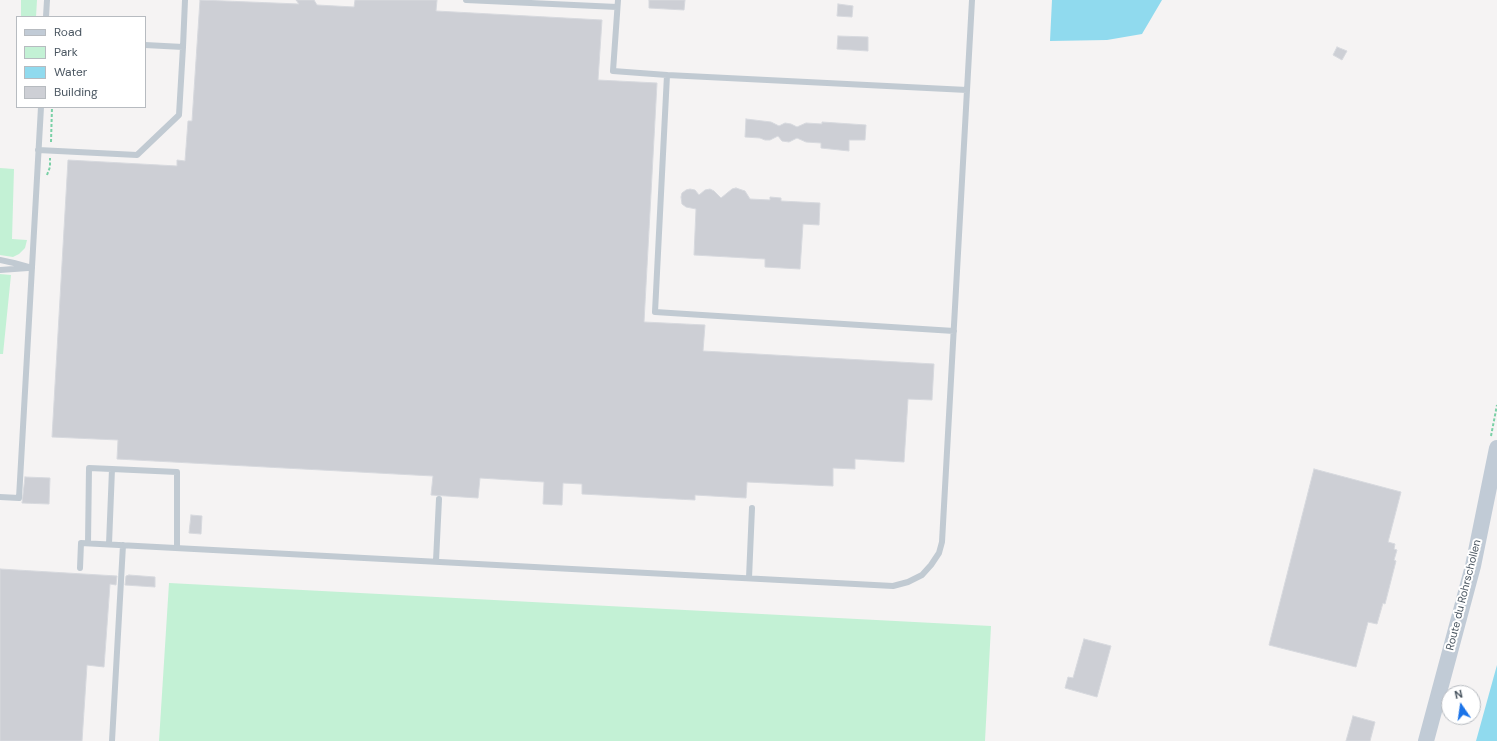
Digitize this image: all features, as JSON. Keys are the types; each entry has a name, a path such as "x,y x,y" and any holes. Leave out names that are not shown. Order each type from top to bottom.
{"street":[{"name":"Route du Rohrschollen","path":"1426,741 1473,566 1497,448"}],"lane":[{"path":"46,16 47,0"},
{"path":"38,150 137,155 179,115 185,0"},
{"path":"466,0 617,7"},
{"path":"618,0 613,70 667,75 967,90"},
{"path":"80,568 81,543 88,543 893,586 908,582 922,575 932,565 939,553 942,542 972,0"},
{"path":"146,45 183,47"},
{"path":"667,75 654,312 954,331"},
{"path":"0,497 19,498 41,108"},
{"path":"0,260 32,268"},
{"path":"0,270 32,268"},
{"path":"88,543 89,468 176,472 177,547"},
{"path":"109,544 112,469"},
{"path":"436,561 439,499"},
{"path":"749,578 752,508"},
{"path":"112,741 123,545"}],"green space":[{"path":"21,0 37,0 36,16 21,16"},
{"path":"0,168 14,169 12,239 27,240 25,248 13,257 0,255"},
{"path":"0,274 11,275 3,354 0,354"},
{"path":"169,583 991,626 985,741 159,741"}],"water":[{"path":"1052,0 1162,0 1142,34 1107,40 1050,41"},
{"path":"1497,665 1497,741 1476,741"}],"building":[{"path":"200,0 299,4 296,0 314,0 317,5 354,7 355,0 437,0 436,11 602,20 598,80 657,83 644,322 705,325 703,351 934,364 932,400 908,399 904,462 855,459 855,469 833,468 833,486 747,482 746,498 695,495 695,500 582,494 582,484 563,483 562,505 543,504 544,482 480,478 478,498 431,495 433,476 117,459 118,440 52,437 68,160 177,166 177,160 185,161 188,121 192,121"},
{"path":"649,0 685,0 684,10 649,8"},
{"path":"838,4 853,6 852,17 837,16"},
{"path":"838,36 868,37 868,51 837,49"},
{"path":"1337,47 1347,51 1342,60 1333,55"},
{"path":"746,119 771,122 779,126 785,123 797,127 806,123 822,124 822,122 866,125 865,140 849,140 849,151 821,148 821,143 806,142 797,138 789,142 782,141 778,136 770,140 745,137"},
{"path":"736,188 745,191 750,199 770,200 770,197 781,198 781,201 820,203 819,225 803,224 800,269 765,267 765,259 694,255 696,209 686,207 682,204 682,193 690,189 695,190 699,195 705,190 710,189 721,198 732,189"},
{"path":"1314,469 1401,492 1388,542 1395,544 1394,549 1397,550 1394,560 1396,561 1385,604 1383,603 1377,624 1368,622 1356,667 1269,645"},
{"path":"25,477 50,478 49,504 22,503"},
{"path":"191,515 202,516 201,534 189,533"},
{"path":"0,569 117,576 116,585 110,584 104,667 87,665 82,741 0,741"},
{"path":"126,576 155,577 155,587 125,585"},
{"path":"1084,639 1111,646 1097,697 1065,688 1068,677 1073,678"},
{"path":"1353,716 1375,722 1370,741 1346,741"}]}
